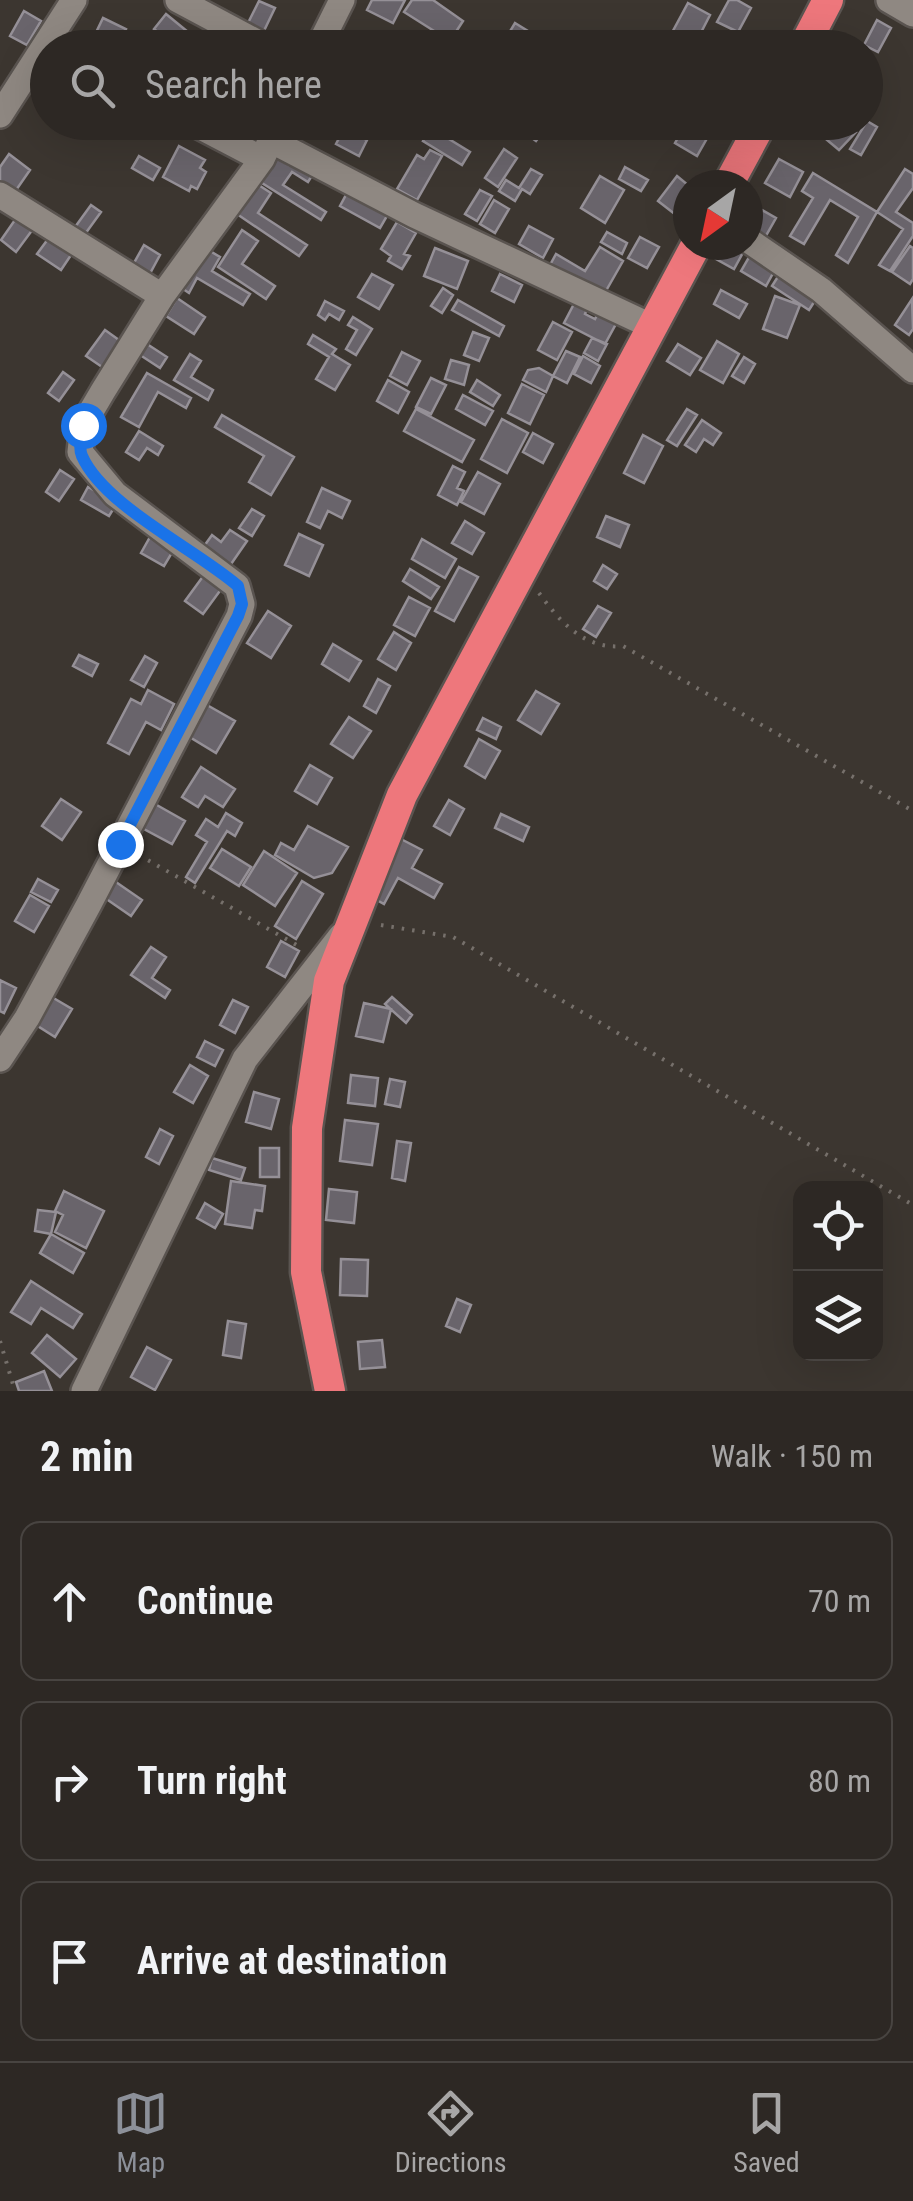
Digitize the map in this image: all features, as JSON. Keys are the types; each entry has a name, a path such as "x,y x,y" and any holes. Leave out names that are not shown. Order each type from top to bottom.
{"highway":[{"path":"812,30 828,0"},
{"path":"736,170 752,140"},
{"path":"330,1391 306,1272 307,1128 328,982 402,796 688,260"}],"street":[{"path":"56,30 74,0"},
{"path":"178,0 234,30"},
{"path":"327,30 342,0"},
{"path":"889,0 913,14"},
{"path":"0,115 30,71"},
{"path":"0,1058 27,1018 120,844 242,604 238,586 114,494 80,452 83,425 162,296 270,140 414,215 653,327"},
{"path":"0,195 162,296"},
{"path":"763,250 820,290 913,370"},
{"path":"84,1391 245,1059 353,920"}],"path":[{"path":"516,581 538,592 561,622 602,648 623,646 913,811"},
{"path":"120,844 321,960"},
{"path":"353,920 453,938 913,1205"},
{"path":"0,1341 15,1391"}],"building":[{"path":"372,0 405,0 393,23 367,10"},
{"path":"412,0 433,0 463,21 457,30 433,30 404,12"},
{"path":"729,0 751,8 739,30 717,22"},
{"path":"259,1 275,8 264,30 245,29"},
{"path":"688,3 710,15 702,30 673,30"},
{"path":"24,11 41,21 36,30 30,30 27,45 10,36"},
{"path":"166,14 186,30 155,30"},
{"path":"103,18 126,29 126,30 97,30"},
{"path":"877,20 891,28 883,43 883,30 872,30"},
{"path":"338,140 367,140 359,156 336,144"},
{"path":"450,140 470,152 462,165 423,141"},
{"path":"677,140 706,140 697,156 675,143"},
{"path":"827,140 848,140 839,150"},
{"path":"855,140 870,140 861,155 850,149"},
{"path":"179,146 205,160 200,168 206,172 197,189 191,186 189,191 163,177"},
{"path":"504,149 517,158 498,187 485,178"},
{"path":"430,150 442,156 417,200 397,189 417,155 424,159"},
{"path":"269,152 313,174 308,182 292,172 283,185 326,212 321,220 254,178"},
{"path":"9,154 30,170 12,196 0,187 0,167"},
{"path":"139,156 160,168 153,180 132,168"},
{"path":"779,159 803,172 790,197 765,183"},
{"path":"625,167 648,180 641,191 619,179"},
{"path":"531,169 542,175 530,194 522,189 515,201 499,191 506,180 519,188"},
{"path":"905,169 913,174 913,188 896,212 913,223 913,236 890,271 879,265 903,229 877,212"},
{"path":"813,173 877,212 848,263 836,255 858,217 830,200 804,244 790,236 813,198 802,191"},
{"path":"600,176 624,190 605,223 581,208"},
{"path":"251,180 271,193 258,213 307,245 299,256 231,210"},
{"path":"673,181 673,213 658,201"},
{"path":"480,190 492,196 477,221 465,214"},
{"path":"347,193 387,216 380,228 340,206"},
{"path":"494,200 509,209 495,233 480,224"},
{"path":"91,205 101,212 80,241 70,234"},
{"path":"763,211 776,218 763,241"},
{"path":"17,217 33,229 16,252 1,240"},
{"path":"397,222 416,233 404,254 410,256 402,269 388,261 391,256 381,249"},
{"path":"529,226 553,239 543,258 519,244"},
{"path":"242,230 258,241 242,264 275,286 266,299 218,267"},
{"path":"607,232 627,243 622,254 601,242"},
{"path":"640,237 659,247 647,268 628,258"},
{"path":"48,239 71,255 61,270 37,254"},
{"path":"144,245 160,255 147,279 130,270"},
{"path":"910,246 913,279 910,284 892,272"},
{"path":"600,247 623,261 603,296 550,265 556,254 585,271"},
{"path":"205,248 220,257 212,271 250,294 243,305 197,278 189,293 177,285"},
{"path":"435,248 468,261 457,289 424,276"},
{"path":"763,258 777,266 766,286 741,271 747,260"},
{"path":"718,260 739,260 734,269"},
{"path":"372,274 393,285 379,309 358,297"},
{"path":"500,274 522,285 514,302 492,291"},
{"path":"779,275 816,299 809,310 772,286"},
{"path":"443,288 453,295 442,313 431,306"},
{"path":"721,290 747,304 739,318 714,304"},
{"path":"775,296 800,305 787,338 763,329"},
{"path":"177,298 205,317 194,334 166,316"},
{"path":"912,299 913,329 909,335 895,325"},
{"path":"458,300 504,326 499,336 452,310"},
{"path":"325,301 344,311 339,320 329,314 325,320 318,315"},
{"path":"575,302 595,319 598,313 617,322 605,344 564,323"},
{"path":"353,317 372,329 356,355 346,349 357,330 348,325"},
{"path":"553,322 572,332 557,360 538,350"},
{"path":"105,330 126,345 108,371 86,356"},
{"path":"473,332 489,338 479,361 464,355"},
{"path":"313,335 336,349 332,354 350,365 335,390 316,379 329,357 308,344"},
{"path":"592,338 607,344 598,361 584,353"},
{"path":"717,341 739,354 723,383 700,370"},
{"path":"147,344 167,357 160,368 140,355"},
{"path":"678,344 701,358 690,375 667,361"},
{"path":"566,351 580,357 567,383 553,376"},
{"path":"402,352 420,361 407,385 390,376"},
{"path":"190,354 201,361 191,377 213,390 208,400 174,380"},
{"path":"583,356 600,366 591,383 574,374"},
{"path":"744,357 755,364 744,383 732,376"},
{"path":"451,360 469,365 464,385 445,379"},
{"path":"539,368 553,376 546,392 523,380 528,370"},
{"path":"63,372 74,380 59,401 48,393"},
{"path":"147,373 191,398 186,408 158,392 139,427 121,417"},
{"path":"431,378 446,385 431,414 416,407"},
{"path":"388,380 409,392 398,413 377,401"},
{"path":"477,380 500,395 493,406 470,392"},
{"path":"522,384 544,395 530,424 508,413"},
{"path":"463,395 493,411 485,425 456,409"},
{"path":"416,409 474,440 462,462 404,431"},
{"path":"687,409 697,415 677,446 667,440"},
{"path":"222,415 294,457 271,495 249,482 264,456 215,427"},
{"path":"502,419 528,433 507,473 481,459"},
{"path":"702,420 721,433 713,445 704,439 696,452 685,445"},
{"path":"139,431 163,446 158,455 147,448 139,460 126,452"},
{"path":"533,433 553,444 543,463 523,452"},
{"path":"643,435 663,446 644,483 624,473"},
{"path":"453,466 465,472 457,488 464,491 457,505 438,495"},
{"path":"60,470 74,479 59,501 46,492"},
{"path":"478,472 500,484 484,514 461,502"},
{"path":"88,487 117,503 109,516 81,500"},
{"path":"322,488 350,501 342,518 328,511 320,528 307,522"},
{"path":"252,509 264,516 252,536 239,528"},
{"path":"606,516 629,525 620,547 597,537"},
{"path":"465,521 484,533 472,554 452,543"},
{"path":"230,530 247,541 229,567 202,549 212,535 221,542"},
{"path":"299,534 323,545 309,576 285,565"},
{"path":"150,537 173,551 164,566 141,553"},
{"path":"422,539 456,559 445,578 412,559"},
{"path":"603,565 617,574 607,589 594,581"},
{"path":"459,567 478,577 454,621 435,611"},
{"path":"410,569 439,587 431,599 403,581"},
{"path":"204,575 222,588 203,614 185,601"},
{"path":"409,597 430,608 415,636 394,625"},
{"path":"598,606 611,613 596,637 583,629"},
{"path":"268,611 291,626 271,658 247,643"},
{"path":"394,632 411,643 396,670 378,659"},
{"path":"333,644 361,661 349,681 322,664"},
{"path":"79,655 98,664 92,676 73,666"},
{"path":"145,656 157,663 144,687 131,680"},
{"path":"378,679 390,686 376,713 364,706"},
{"path":"148,690 174,704 161,730 146,722 129,754 108,743 131,699 141,704"},
{"path":"536,691 559,704 541,734 518,720"},
{"path":"207,705 235,721 216,753 188,736"},
{"path":"349,717 371,731 353,758 331,744"},
{"path":"483,718 501,727 496,739 477,730"},
{"path":"479,739 500,751 485,778 465,766"},
{"path":"310,765 332,778 317,804 295,791"},
{"path":"201,767 235,789 223,807 205,796 198,807 182,797"},
{"path":"61,799 81,812 62,840 42,826"},
{"path":"449,800 464,809 450,835 434,826"},
{"path":"155,804 185,821 172,844 142,828"},
{"path":"226,813 242,823 235,836 227,831 195,883 186,877 207,842 196,835 206,819 218,827"},
{"path":"501,814 529,827 523,841 495,828"},
{"path":"308,826 348,847 332,873 314,878 275,855 281,843 294,850"},
{"path":"399,838 422,850 412,868 442,884 434,898 398,878 384,904 368,895"},
{"path":"222,849 251,867 239,886 210,868"},
{"path":"264,851 297,873 275,906 243,885"},
{"path":"38,879 58,890 51,902 31,892"},
{"path":"113,880 142,900 131,916 102,896"},
{"path":"302,881 323,894 296,939 275,926"},
{"path":"30,895 49,906 34,932 15,921"},
{"path":"281,941 299,951 285,977 267,967"},
{"path":"151,947 166,957 152,978 170,990 165,998 131,975"},
{"path":"0,980 16,988 4,1013 0,1011"},
{"path":"50,996 72,1009 55,1037 33,1023"},
{"path":"392,997 412,1015 406,1023 385,1004"},
{"path":"233,1000 248,1007 235,1033 220,1025"},
{"path":"364,1003 391,1009 383,1042 356,1036"},
{"path":"205,1041 223,1050 215,1066 197,1057"},
{"path":"190,1065 208,1076 193,1103 174,1092"},
{"path":"351,1075 378,1078 375,1106 348,1103"},
{"path":"390,1079 405,1082 400,1107 385,1104"},
{"path":"254,1092 279,1099 271,1129 246,1122"},
{"path":"345,1120 378,1124 372,1165 340,1161"},
{"path":"160,1129 173,1136 159,1164 146,1157"},
{"path":"397,1141 411,1143 405,1181 392,1178"},
{"path":"260,1148 279,1148 279,1177 260,1177"},
{"path":"212,1158 245,1168 241,1180 209,1170"},
{"path":"231,1181 265,1186 262,1211 255,1210 252,1228 225,1224"},
{"path":"329,1189 357,1192 354,1223 326,1220"},
{"path":"64,1191 104,1211 86,1248 55,1232 63,1215 55,1211"},
{"path":"205,1203 223,1214 215,1228 197,1218"},
{"path":"38,1210 56,1212 51,1234 35,1231"},
{"path":"51,1234 84,1253 73,1273 40,1253"},
{"path":"341,1259 368,1260 367,1296 340,1295"},
{"path":"31,1281 82,1314 73,1328 41,1308 31,1324 11,1312"},
{"path":"457,1299 471,1305 460,1332 446,1326"},
{"path":"228,1321 246,1324 241,1358 223,1355"},
{"path":"47,1335 76,1359 60,1377 32,1353"},
{"path":"382,1340 385,1367 360,1369 358,1342"},
{"path":"147,1347 171,1360 155,1390 131,1377"},
{"path":"44,1371 52,1391 19,1391 16,1382"}],"route":[{"path":"83,425 80,452 89,467 114,494 195,557 232,580 238,586 242,604 120,844"}]}
